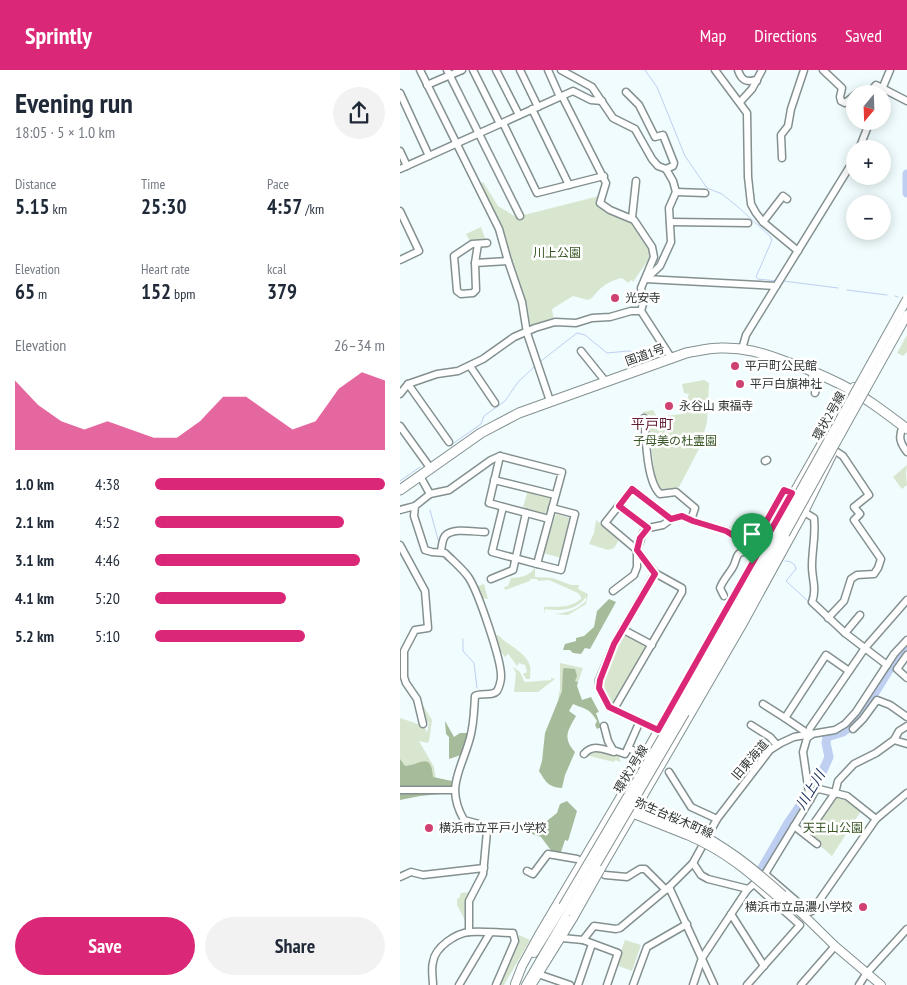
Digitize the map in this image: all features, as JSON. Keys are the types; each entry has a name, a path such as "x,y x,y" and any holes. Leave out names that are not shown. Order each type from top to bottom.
{"highway":[{"name":"国道1号","path":"400,490 481,433 519,413 704,349 742,349 763,354 814,372 864,398 905,427"}],"main road":[{"path":"515,984 540,932 617,803 907,294"},
{"name":"環状2号線","path":"526,985 566,908 752,592 782,532 907,300"},
{"name":"環状2号線","path":"682,712 705,662 907,315"},
{"path":"532,985 603,873 634,811 804,512 834,450 907,322"},
{"path":"705,662 754,562"},
{"path":"713,675 752,592"},
{"name":"弥生台桜木町線","path":"617,803 688,831 728,856 781,897 866,974 881,985"},
{"name":"環状2号線","path":"515,984 566,908"}],"street":[{"path":"420,70 499,229 522,302 527,333 550,401"},
{"path":"427,84 449,72 462,70"},
{"path":"473,70 537,193 604,176"},
{"path":"496,70 520,115"},
{"path":"520,70 569,185"},
{"path":"548,70 604,176 606,183 600,203 610,210 632,218 637,222 654,252 654,257 641,288 643,304 641,311 672,359"},
{"path":"561,70 592,87 613,118 635,129 652,159 658,166 666,169 673,181 676,192 669,208 671,242 660,266 645,279"},
{"path":"715,70 747,112 750,196 756,213 763,222 798,251"},
{"path":"738,70 744,80 748,82 757,81"},
{"path":"740,102 752,89 762,70"},
{"path":"782,158 781,135 788,126 804,70"},
{"path":"824,70 842,88 841,101 846,102"},
{"path":"884,85 890,70"},
{"path":"449,72 520,216"},
{"path":"400,169 573,91 587,99 602,101"},
{"path":"626,92 639,105 654,137 663,135 674,163 673,166 666,169"},
{"path":"400,93 429,156"},
{"path":"891,95 907,101"},
{"path":"400,151 407,166"},
{"path":"742,349 746,334 846,173"},
{"path":"632,218 636,181"},
{"path":"676,192 705,193"},
{"path":"763,222 782,196 787,199"},
{"path":"400,211 419,251 400,260"},
{"path":"670,222 748,223"},
{"path":"478,244 475,263 476,290 474,293 461,294 457,292 454,256 472,244 487,242"},
{"path":"475,263 508,261"},
{"path":"645,279 776,286"},
{"path":"449,442 403,388 437,374 458,371 470,366 490,355 514,337 535,328 554,322 576,323 592,318 610,317 631,311 641,311"},
{"path":"581,351 606,382"},
{"path":"470,366 496,403"},
{"path":"814,372 810,381 816,389 815,393"},
{"path":"644,418 654,484 660,494 676,492 695,508 691,520"},
{"path":"400,426 431,468"},
{"path":"905,427 899,437 900,444 907,452"},
{"path":"828,618 844,601 851,579 857,576 874,574 881,559 854,520 860,514 854,507 869,495 843,456 834,450"},
{"path":"500,456 489,503 549,519"},
{"path":"400,510 415,506 430,494 449,490 491,460 500,456 562,472 537,564"},
{"path":"420,476 430,494"},
{"path":"494,480 556,495"},
{"path":"614,709 682,592 682,588 655,574 637,550 605,523 632,489 671,519"},
{"path":"613,591 634,575 637,567 637,550 640,538 648,528 663,525 671,519 682,516 726,531 747,544 753,545 784,490 792,493"},
{"path":"650,502 659,492"},
{"path":"415,506 414,516 424,550 445,553 470,580 495,646 501,677 496,692 493,694 477,694 475,696 473,727 458,771 454,790 464,820 479,824 487,831 484,868 479,883 469,901 469,932"},
{"path":"619,506 648,528"},
{"path":"503,507 492,552 561,570 575,514 552,508"},
{"path":"804,512 814,518 816,532 812,567 815,593 812,602 845,633 887,665"},
{"path":"491,579 513,570 526,513"},
{"path":"440,551 444,538 448,534 456,532 485,532"},
{"path":"400,545 425,591 428,628 415,630 403,654 404,677 417,698 423,724"},
{"path":"724,596 720,588 733,567 737,555 742,551 751,552 754,562"},
{"path":"655,574 614,644 600,680 599,688 609,707 658,730"},
{"path":"811,736 810,728 865,648 907,600"},
{"path":"845,633 860,615"},
{"path":"622,629 652,645"},
{"name":"旧東海道","path":"583,940 594,926 616,929 625,925 641,909 668,888 693,863 717,819 763,758 777,746 794,737 811,736 851,726 856,712 887,665 907,640"},
{"path":"907,655 897,669 907,678"},
{"path":"785,718 826,656 849,671"},
{"path":"851,726 863,719 877,700 890,705 907,718"},
{"path":"762,704 811,736"},
{"path":"584,754 599,747 625,754 640,721"},
{"path":"751,725 770,737 777,746"},
{"path":"604,726 608,741 615,752"},
{"path":"806,835 834,794 838,781 854,764 876,753 894,740 899,731 907,726"},
{"path":"810,799 803,752 807,738 811,736"},
{"path":"894,740 907,744"},
{"path":"628,748 639,753"},
{"path":"669,772 691,807 717,819"},
{"path":"693,985 702,958 748,889 763,875 815,791 819,789 847,796 876,819"},
{"path":"400,790 454,790"},
{"path":"707,838 763,875 809,912 812,911 876,819 907,793"},
{"path":"794,826 817,844"},
{"path":"527,872 532,874 548,854 577,859"},
{"path":"693,863 701,875 708,879 748,889"},
{"path":"400,877 411,872 423,876 484,868"},
{"path":"603,873 627,877 640,869 645,869 668,888 714,985"},
{"path":"748,985 800,925 754,884"},
{"path":"731,914 764,966"},
{"path":"633,985 646,947 686,924"},
{"path":"859,985 866,974 907,929"},
{"path":"433,985 432,962 439,950 453,938 469,932 513,933 515,941 496,985"},
{"path":"459,985 490,933"},
{"path":"562,938 583,940 618,953 607,985"},
{"path":"578,985 592,944"},
{"path":"801,985 835,946"},
{"path":"538,974 570,985"}],"green space":[{"name":"川上公園","path":"483,182 498,206 516,217 603,195 600,203 634,220 651,254 649,262 646,263 633,282 631,280 628,283 622,278 613,281 602,287 588,300 573,296 552,309 554,321 531,328 527,305 516,278 503,229 480,184"},
{"path":"481,227 486,241 471,243 466,234"},
{"path":"907,335 907,352 903,356 897,353"},
{"name":"子母美の杜霊園","path":"704,380 709,383 707,422 700,447 679,487 661,490 657,487 654,469 648,421 650,415 643,415 643,412 653,410 657,417 682,414 689,394 684,393 682,384"},
{"path":"907,465 907,485 902,489 893,477"},
{"path":"528,490 552,496 547,517 522,511"},
{"path":"556,514 571,518 561,558 543,553"},
{"path":"596,520 619,540 614,548 608,550 589,544 594,533"},
{"path":"535,566 535,577 552,578 571,585 579,585 578,589 588,594 586,604 568,615 554,614 575,609 586,601 586,597 578,605 562,610 545,609 544,614 544,607 568,606 581,599 578,593 549,580 538,581 537,579 530,579 530,581 505,590 504,587 508,586 511,578 529,574"},
{"path":"484,584 488,599 480,598 478,586"},
{"path":"609,599 616,602 590,649 585,648 581,654 573,653 570,650 563,650 565,644 576,641 576,638 584,636 594,627 597,611"},
{"path":"625,633 646,644 646,649 615,705 610,705 602,691 601,681 613,652"},
{"path":"498,635 528,661 530,679 526,679 523,674 527,672 525,665 519,663 517,666 508,654 505,657 496,645 498,641 495,636"},
{"path":"560,663 583,668 578,682 575,681 575,669 563,669 563,685 560,698 558,699 560,689"},
{"path":"513,667 520,672 526,682 555,679 538,692 514,692 516,673"},
{"path":"563,669 575,669 577,676 575,681 578,682 577,686 582,700 591,697 599,712 596,713 601,727 597,729 595,725 597,721 590,711 573,704 569,711 576,716 567,738 575,752 565,775 562,788 548,783 539,771 545,733 562,691"},
{"path":"421,702 432,720 429,741 427,743 419,741 434,767 437,787 400,787 400,718 424,726 427,733 429,722 425,722 425,712"},
{"path":"445,721 454,737 460,733 468,733 461,755 449,759 449,737 446,734"},
{"path":"596,749 618,755 621,762 585,756"},
{"path":"400,759 405,766 424,761 427,762 432,769 433,777 452,781 451,788 400,788"},
{"path":"400,793 451,793 400,800"},
{"name":"天王山公園","path":"838,797 846,799 861,811 832,856 810,837 810,834"},
{"path":"567,801 577,811 568,841 565,840 560,855 553,853 541,837 532,834 527,823 543,824 557,813 560,804"},
{"path":"470,892 466,903 466,922 457,905 457,899 461,893"},
{"path":"519,935 530,940 504,985 498,985 518,942"},
{"path":"625,940 641,945 632,971 616,965"}],"waterway":[{"path":"645,70 657,87 685,156 707,188 722,194 770,236 772,240 756,277 758,279 777,281"},
{"path":"907,174 907,193"},
{"path":"783,281 838,288"},
{"path":"847,290 887,295"},
{"path":"541,361 577,333 585,335 607,353 663,351"},
{"path":"451,445 481,424 484,416 505,401 518,382 534,367"},
{"path":"400,481 420,467"},
{"path":"430,510 439,543"},
{"path":"785,561 795,565 796,569 786,581 810,603"},
{"path":"463,639 463,651 474,663 477,688"},
{"name":"川上川","path":"762,868 788,823 821,775 829,757 826,743 827,737 843,732 859,719 889,670 907,647"}],"place":[{"name":"光安寺","path":"615,298"},
{"name":"平戸町公民館","path":"735,366"},
{"name":"平戸白旗神社","path":"740,384"},
{"name":"永谷山 東福寺","path":"669,406"},
{"name":"横浜市立平戸小学校","path":"429,828"},
{"name":"横浜市立品濃小学校","path":"863,907"}],"district":[{"name":"平戸町","path":"652,424"}],"route":[{"path":"632,489 671,519 682,516 732,533 747,544 753,545 784,490 792,493 752,564 658,730 609,707 599,688 600,680 614,644 655,574 637,550 642,533 648,528 619,506 632,489"}]}
